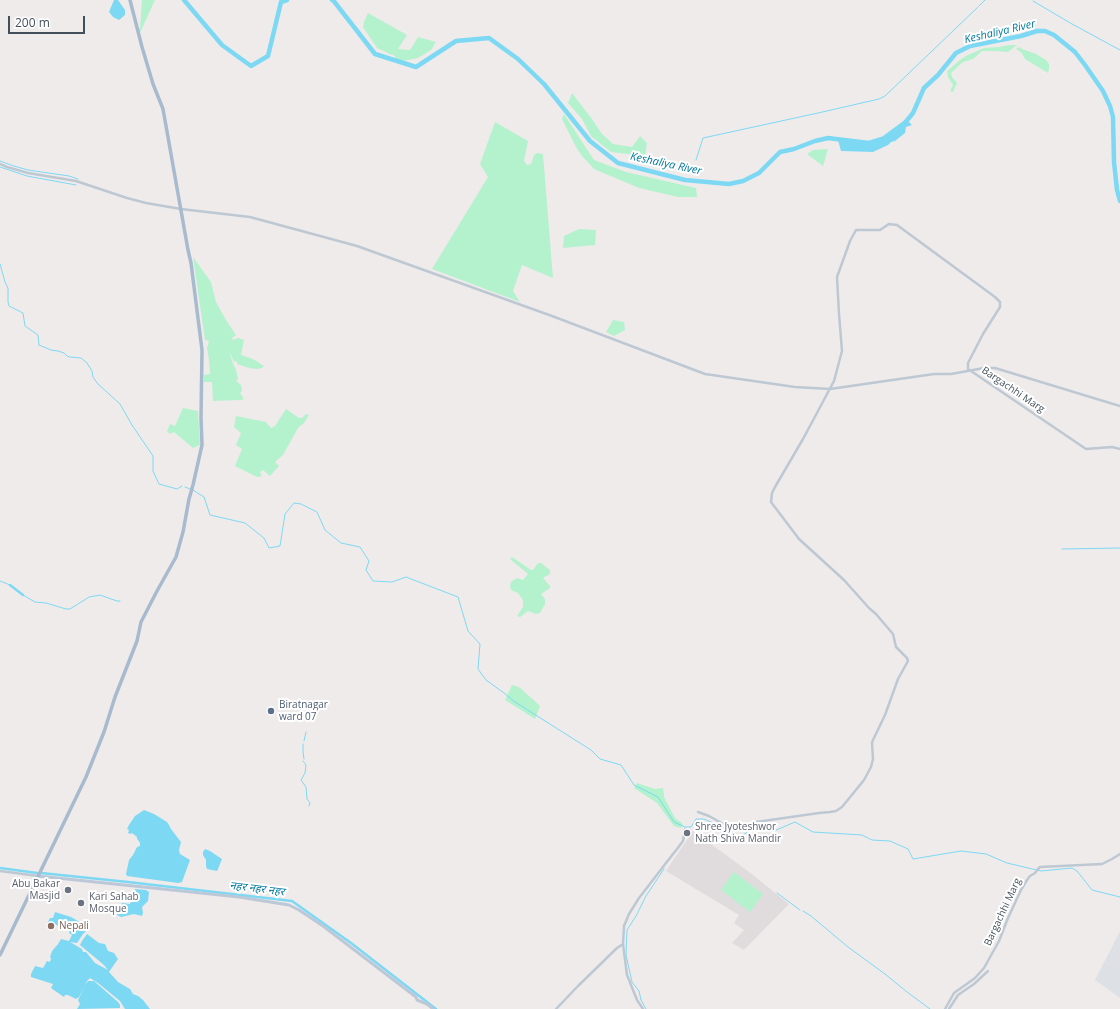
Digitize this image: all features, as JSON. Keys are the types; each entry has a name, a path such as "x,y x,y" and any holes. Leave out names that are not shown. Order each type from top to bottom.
{"main road":[{"path":"0,955 86,777 104,732 114,696 136,641 141,622 156,591 176,557 202,445 202,350 193,278 164,108 153,84 130,0"},
{"path":"38,876 240,898 289,905 323,926 416,997 417,1000 427,1004 433,1009"}],"street":[{"path":"0,164 29,173 76,181 139,201 181,209 250,217 356,246 552,316 705,374 830,389 934,374 951,374 984,368 995,368 1120,406"},
{"name":"Bargachhi Marg","path":"830,389 838,369 842,351 838,314 838,277 848,247 856,230 880,230 889,224 897,226 1000,302 1000,307 968,362 967,366 970,371 1086,449 1112,447 1120,449"},
{"path":"698,812 725,825 738,828 756,822 836,811 842,807 864,780 871,767 873,759 873,740 885,715 895,685 908,661 896,647 893,634 876,614 844,580 799,539 771,502 772,493 775,487 804,439 830,389"},
{"path":"643,1009 637,1000 627,975 623,944 624,926 629,914 639,898 683,841 685,829"},
{"name":"Bargachhi Marg","path":"945,1009 954,992 975,978 984,968 999,941 1021,890 1030,876 1040,867 1102,864 1120,854"},
{"path":"0,871 38,876"},
{"path":"556,1009 617,948 623,944"},
{"path":"949,1009 958,995 974,984 988,970"}],"shaded area":[{"path":"693,831 748,871 789,904 744,950 732,943 744,930 734,923 739,915 666,871"},
{"path":"1120,931 1120,998 1095,980"}],"green space":[{"path":"142,0 155,0 139,35 138,31 140,28"},
{"path":"368,13 407,35 398,49 410,50 418,37 436,42 431,50 418,58 403,61 397,60 394,55 377,48 363,27"},
{"path":"1017,45 1008,52 982,51 973,59 963,62 951,73 952,77 957,83 953,92 950,91 953,85 948,77 947,71 960,60 984,48"},
{"path":"1019,47 1046,60 1049,64 1048,73 1025,59 1021,52 1016,49"},
{"path":"572,93 602,134 613,144 632,147 640,136 647,143 645,156 611,152 591,136 582,119 568,103"},
{"path":"564,114 594,160 626,172 696,188 697,197 678,197 639,188 594,169 576,147 562,119"},
{"path":"495,122 528,141 524,161 527,165 531,164 534,155 537,153 543,154 553,278 522,265 513,291 520,302 432,269 488,177 480,164"},
{"path":"828,149 823,166 807,154 813,150"},
{"path":"579,229 596,230 595,245 563,248 564,236"},
{"path":"193,257 211,282 216,302 236,335 232,338 233,340 238,338 244,340 241,355 253,359 264,366 257,369 237,364 237,361 234,362 230,352 238,379 236,381 241,385 242,391 240,393 244,399 213,401 212,382 204,382 204,375 210,374 207,348 209,341 205,340"},
{"path":"613,320 624,322 625,330 614,336 606,332"},
{"path":"183,408 198,411 200,445 193,448 174,432 170,434 167,431 170,424 175,426"},
{"path":"286,409 299,418 302,418 306,414 309,415 304,423 298,428 283,455 275,462 279,466 270,476 263,470 260,472 262,476 257,477 235,466 242,449 236,445 241,433 234,427 236,416 266,422 271,428 275,426"},
{"path":"512,557 531,570 533,570 538,563 541,563 550,570 550,574 543,578 550,588 541,594 545,599 545,604 540,613 536,614 528,611 520,617 517,616 523,607 523,600 518,593 511,590 511,582 517,578 523,580 528,574 510,559"},
{"path":"512,685 519,687 540,706 535,719 505,700"},
{"path":"637,783 655,789 663,788 664,797 675,818 683,824 681,828 674,826 657,803 634,788"},
{"path":"734,872 763,894 750,912 721,890"}],"water":[{"path":"114,0 118,0 125,10 125,15 119,20 113,17 109,12"},
{"path":"906,119 912,125 906,127 905,133 888,145 873,152 841,151 838,140 869,143 875,142"},
{"path":"144,810 167,822 181,842 179,850 180,854 190,860 182,882 178,883 127,876 126,874 129,860 137,847 140,846 140,843 137,837 132,833 128,833 129,830 127,829 135,816"},
{"path":"205,849 222,859 217,871 207,869 206,860 203,855"},
{"path":"135,889 146,890 149,892 148,901 142,907 142,916 134,914 121,917 117,915 122,903 130,904"},
{"path":"55,912 71,917 85,925 83,929 86,931 77,943 70,942 82,949 83,952 86,952 95,963 108,970 80,945 87,934 99,943 105,944 108,951 114,953 118,959 109,972 118,982 130,989 133,994 143,1000 150,1009 125,1009 120,1001 98,983 90,978 85,985 88,981 94,981 118,1002 120,1008 77,1009 80,1004 78,1000 85,986 79,997 76,999 68,995 65,995 64,997 51,988 53,984 31,977 35,966 43,968 47,961 50,962 52,951 61,939 69,941 72,935 69,933 70,930 48,922 50,918 53,918"}],"waterway":[{"name":"Keshaliya River","path":"184,0 222,45 251,66 268,56 281,2 287,0"},
{"name":"Keshaliya River","path":"332,0 375,54 416,67 456,41 489,38 518,59 544,84 590,141 618,163 685,180 729,184 743,181 759,173 780,152 794,149 815,141 828,138 869,143 882,139"},
{"path":"979,6 985,0"},
{"path":"1033,1 1120,50"},
{"path":"696,160 703,138 879,99 885,96 978,7"},
{"name":"Keshaliya River","path":"904,124 913,113 924,88 938,75 956,53 970,46 1021,36 1037,31 1045,31 1054,35 1075,52 1103,91 1110,106 1113,117 1114,162 1117,190 1120,201"},
{"path":"0,161 28,170 69,176 78,179"},
{"path":"0,167 27,176 76,185"},
{"path":"0,264 8,288 9,306 23,313 25,326 38,335 39,345 64,353 70,357 81,358 87,363 92,371 93,377 98,384 120,404 153,456 153,471 159,484 177,489 182,486"},
{"path":"185,487 190,489"},
{"path":"193,490 204,497 210,515 245,523 264,538 269,548 280,546 285,514 294,503 301,504 317,512 325,530 341,543 360,547 369,561 366,570 373,581 392,582 406,577 458,597 468,631 480,644 478,669 486,680 515,702 591,750 600,759 621,765 634,785 658,797 674,822 685,827 691,827 696,819 704,819 731,831 737,838 755,828 774,831 795,822 813,832 862,835 872,840 890,841 908,849 913,859 961,851 986,854 1007,863 1041,871 1072,868 1077,871 1092,890 1120,897"},
{"path":"1062,549 1120,548"},
{"path":"0,581 10,585"},
{"path":"10,585 23,595"},
{"path":"23,595 35,602 46,603 66,609 70,609 89,597 100,595 120,601"},
{"path":"304,741 306,732"},
{"path":"303,744 304,759"},
{"path":"303,761 306,765 305,773 301,780 306,787 307,799 310,803 309,806"},
{"name":"नहर नहर नहर","path":"0,868 37,873"},
{"path":"646,1009 641,1000 639,991 632,982 626,955 627,930 646,896 664,869"},
{"name":"नहर नहर नहर","path":"41,873 292,901 351,943 436,1009"},
{"path":"777,893 800,910"},
{"path":"803,911 930,1009"}],"place":[{"name":"Biratnagar ward 07","path":"271,711"},
{"name":"Shree Jyoteshwor Nath Shiva Mandir","path":"687,833"},
{"name":"Abu Bakar Masjid","path":"68,890"},
{"name":"Kari Sahab Mosque","path":"81,903"},
{"name":"Nepali","path":"51,926"}]}
